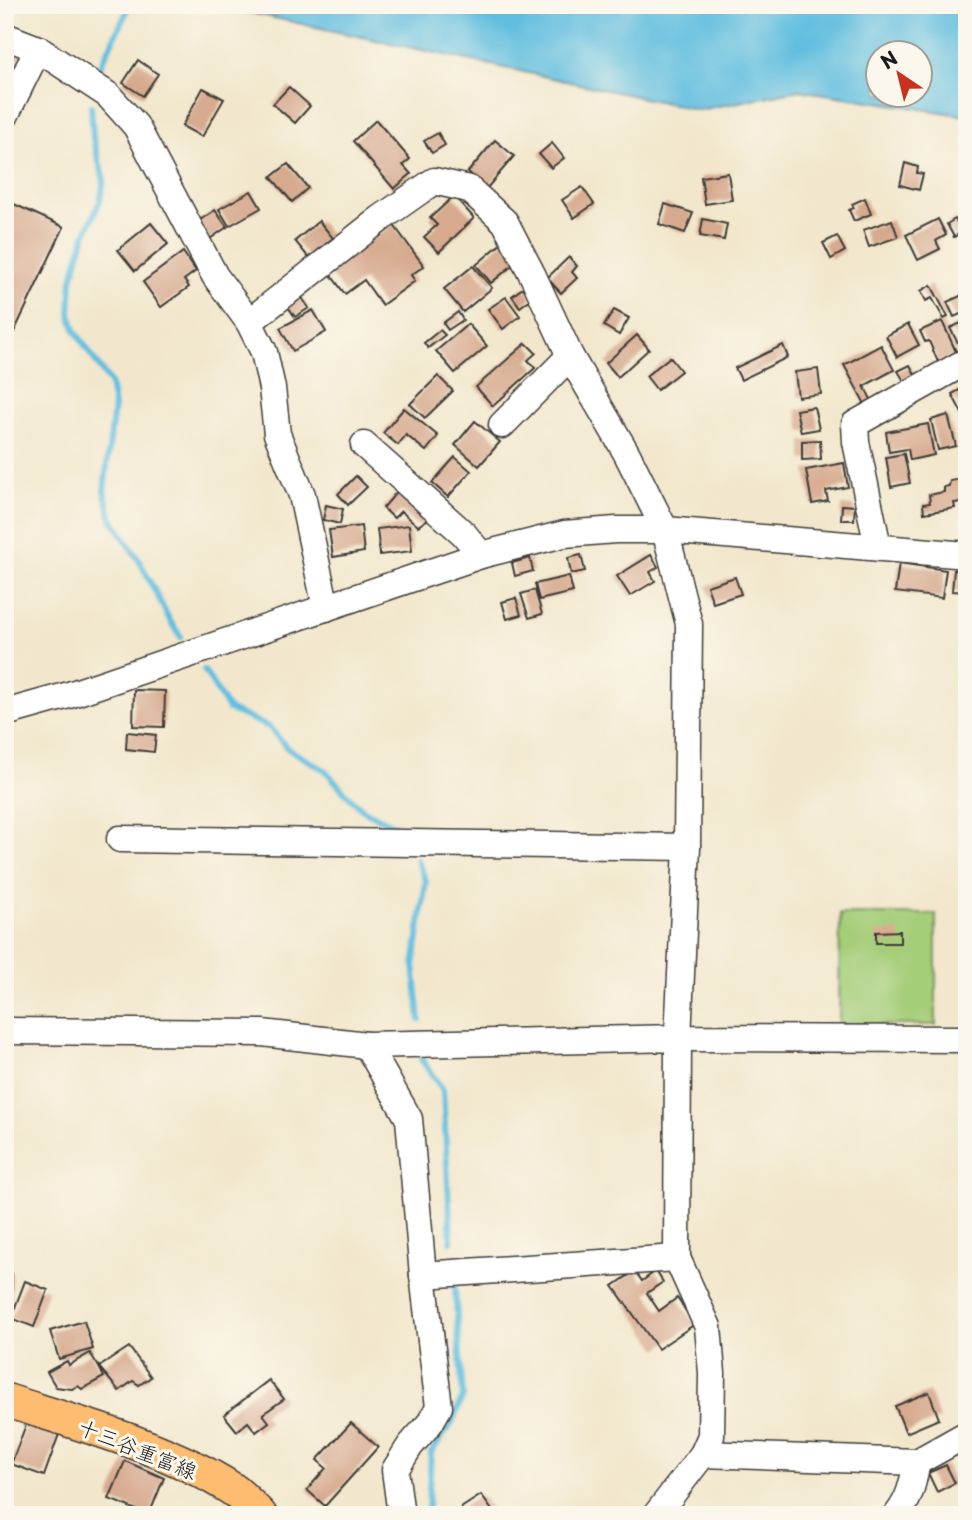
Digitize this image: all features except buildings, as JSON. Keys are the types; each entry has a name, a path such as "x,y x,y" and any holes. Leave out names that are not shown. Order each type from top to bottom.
{"main road":[{"name":"十三谷重富線","path":"5,1400 162,1453 234,1490 260,1515"}],"street":[{"path":"5,36 38,49 108,95 136,126 215,276 249,322 264,352 272,388 277,434 302,495 326,608"},
{"path":"5,116 38,49"},
{"path":"249,322 380,219 434,181 469,189 505,222 570,356 627,454 665,530 689,625 687,847 678,1038 677,1258 708,1327 712,1373 711,1436 703,1454 656,1515"},
{"path":"502,425 570,356"},
{"path":"878,547 856,442 855,424 967,361"},
{"path":"364,446 464,534 481,555"},
{"path":"5,713 69,695 481,555 564,534 665,530 967,555"},
{"path":"120,839 687,847"},
{"path":"5,1031 262,1033 368,1045 678,1038 967,1039"},
{"path":"368,1045 409,1119 423,1275 439,1407 395,1470 401,1515"},
{"path":"423,1275 677,1258"},
{"path":"703,1454 917,1462 967,1434"},
{"path":"897,1515 909,1495 917,1462"}],"green space":[{"path":"840,914 936,914 936,1025 839,1025"}],"water":[{"path":"214,5 967,5 967,116 915,108 934,108 934,38 864,38 864,100 799,90 699,110"}],"waterway":[{"path":"99,69 130,5"},
{"path":"91,106 93,138 104,180 100,201 85,235 72,279 70,314 76,332 110,383 114,406 104,491 112,519 140,562 181,637"},
{"path":"204,670 228,709 269,727 288,749 325,770 365,811 405,832"},
{"path":"417,860 426,881 414,965 420,1020"},
{"path":"421,1059 443,1090 451,1241"},
{"path":"427,1515 431,1453 451,1424 463,1396 454,1278"}]}
